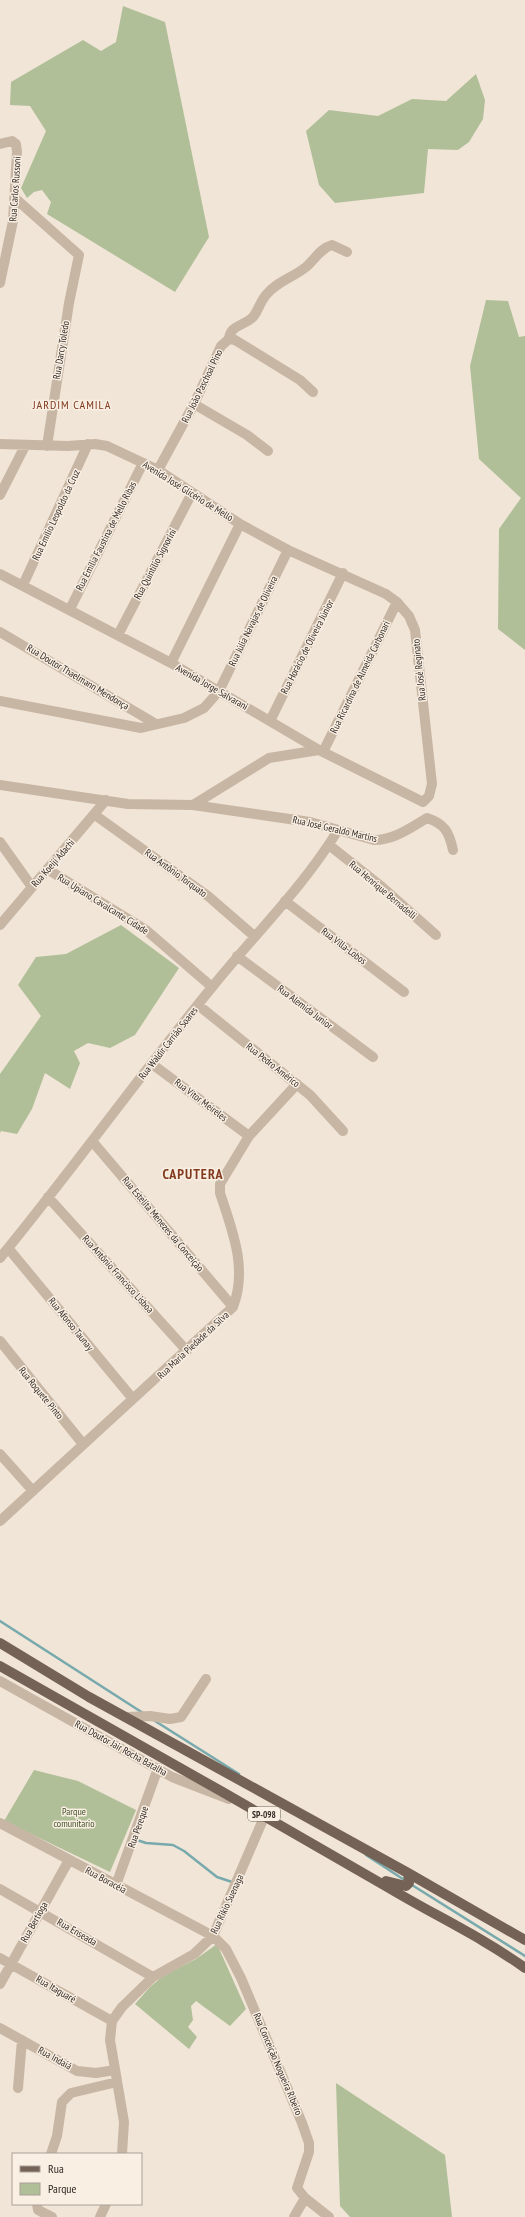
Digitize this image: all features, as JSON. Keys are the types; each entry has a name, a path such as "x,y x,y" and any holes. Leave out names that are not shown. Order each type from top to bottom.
{"main road":[{"name":"SP-098","path":"0,1643 34,1665 408,1873 525,1940"},
{"name":"SP-098","path":"0,1666 246,1804 367,1875 474,1935 525,1968"},
{"path":"367,1875 403,1886 409,1883 408,1873"}],"street":[{"name":"Rua Carlos Russoni","path":"0,144 14,142 18,152 16,199 0,282"},
{"name":"Rua Darcy Toledo","path":"16,199 79,255 67,310 47,446"},
{"name":"Rua João Paschoal Pino","path":"158,470 194,404 221,346 229,339 234,328 243,324 253,316 266,295 306,267 326,247 332,245 347,252"},
{"path":"229,339 235,340 300,380 313,392"},
{"path":"194,404 247,435 268,451"},
{"name":"Avenida José Glicério de Mello","path":"0,444 25,446 68,446 88,444 107,446 158,470 240,524 288,550 344,573"},
{"name":"Rua Emílio Leopoldo da Cruz","path":"23,585 88,444"},
{"path":"0,496 25,446"},
{"name":"Rua Emília Faustina de Mello Ribas","path":"70,609 143,463"},
{"name":"Rua Quintilio Signorini","path":"118,635 192,493"},
{"path":"171,663 240,524"},
{"name":"Rua Júlia Navajas de Oliveira","path":"0,701 139,728 184,718 204,708 219,691 288,550"},
{"name":"Rua José Reginato","path":"344,573 386,594 397,602 409,616 415,630 432,784 429,796 423,802"},
{"name":"Rua Horácio de Oliveira Júnior","path":"270,721 344,573"},
{"name":"Avenida Jorge Salvarani","path":"0,574 70,609 171,663 321,751 423,802"},
{"name":"Rua Ricardina de Almeida Carbonari","path":"321,751 397,602"},
{"name":"Rua Doutor Thaelmann Mendonça","path":"0,632 156,724"},
{"path":"193,805 269,758 321,751"},
{"name":"Rua José Geraldo Martins","path":"0,785 128,804 193,805 310,822 374,840 382,840 403,833 427,818"},
{"name":"Rua Koeiji Adachi","path":"0,925 95,815 106,800"},
{"path":"423,802 427,818 437,821 446,828 453,850"},
{"name":"Rua Antônio Torquato","path":"95,815 208,896 254,936"},
{"name":"Rua Waldir Carrião Soares","path":"0,1258 212,987 285,901 329,845 338,830"},
{"path":"0,842 32,887"},
{"name":"Rua Henrique Bernadelli","path":"329,845 382,887 436,935"},
{"name":"Rua Upiano Cavalcante Cidade","path":"47,869 146,930 212,987"},
{"name":"Rua Villa-Lobos","path":"285,901 404,992"},
{"name":"Rua Alemida Junior","path":"237,956 373,1058"},
{"name":"Rua Pedro Américo","path":"198,1005 310,1095 344,1131"},
{"name":"Rua Vitor Meireles","path":"152,1064 249,1136"},
{"name":"Rua Maria Piedade da Silva","path":"0,1521 187,1351 233,1307 238,1295 238,1251 220,1194 220,1184 249,1136 297,1084"},
{"name":"Rua Estelita Menezes da Conceição","path":"92,1141 233,1307"},
{"name":"Rua Antônio Francisco Lisboa","path":"48,1197 187,1351"},
{"name":"Rua Afonso Taunay","path":"8,1248 133,1400"},
{"name":"Rua Roquete Pinto","path":"0,1341 83,1444"},
{"path":"0,1454 32,1491"},
{"path":"128,1718 150,1716 170,1719 181,1717 206,1679"},
{"name":"Rua Doutor Jair Rocha Batalha","path":"0,1681 183,1782 246,1804"},
{"name":"Rua Pereque","path":"116,1885 158,1768"},
{"name":"Rua Rikio Suenaga","path":"112,2021 122,2008 153,1977 194,1954 213,1936 265,1815"},
{"name":"Rua Boracéia","path":"0,1823 213,1936"},
{"name":"Rua Bertioga","path":"0,1984 69,1860"},
{"name":"Rua Enseada","path":"0,1889 153,1977"},
{"name":"Rua Conceição Nogueira Ribeiro","path":"213,1936 226,1949 241,1978 302,2123 309,2143 309,2152 297,2188 305,2198"},
{"name":"Rua Itaguaré","path":"0,1958 112,2021"},
{"path":"112,2021 110,2040 124,2122 122,2153"},
{"name":"Rua Indaiá","path":"0,2028 77,2071 96,2073 114,2070"},
{"path":"18,2088 22,2040"},
{"path":"51,2153 57,2136 60,2111 65,2098 71,2093 117,2082"},
{"path":"294,2217 305,2198 329,2217"},
{"path":"37,2205 38,2210 52,2217"},
{"path":"100,2217 106,2205"}],"green space":[{"path":"123,6 165,22 209,237 175,292 47,214 51,202 42,190 34,192 27,198 21,188 46,131 30,106 10,105 11,82 83,40 101,51 116,42"},
{"path":"476,74 485,100 483,119 469,142 458,150 428,149 424,193 335,203 319,185 306,131 329,110 378,116 412,99 446,101"},
{"path":"486,300 508,301 519,337 525,336 525,650 498,629 499,529 521,498 479,459 470,366"},
{"path":"121,925 179,968 135,1035 110,1048 88,1043 74,1051 80,1063 70,1089 45,1073 32,1109 17,1134 1,1131 0,1133 0,1074 41,1016 18,985 36,957 66,954"},
{"name":"Parque comunitario","path":"34,1770 78,1781 136,1810 110,1872 4,1821"},
{"path":"217,1944 246,2009 230,2026 196,2001 191,2006 193,2020 188,2027 197,2037 189,2049 135,2004 150,1987 163,1976 196,1959"},
{"path":"336,2083 445,2155 452,2217 350,2217 340,2206"}],"waterway":[{"path":"0,1621 143,1713"},
{"path":"155,1721 239,1774"},
{"path":"137,1840 146,1843 173,1845 184,1851 217,1877 232,1882"},
{"path":"366,1855 406,1881"},
{"path":"412,1885 525,1956"}],"district":[{"name":"JARDIM CAMILA","path":"72,404"},
{"name":"CAPUTERA","path":"193,1174"}]}
